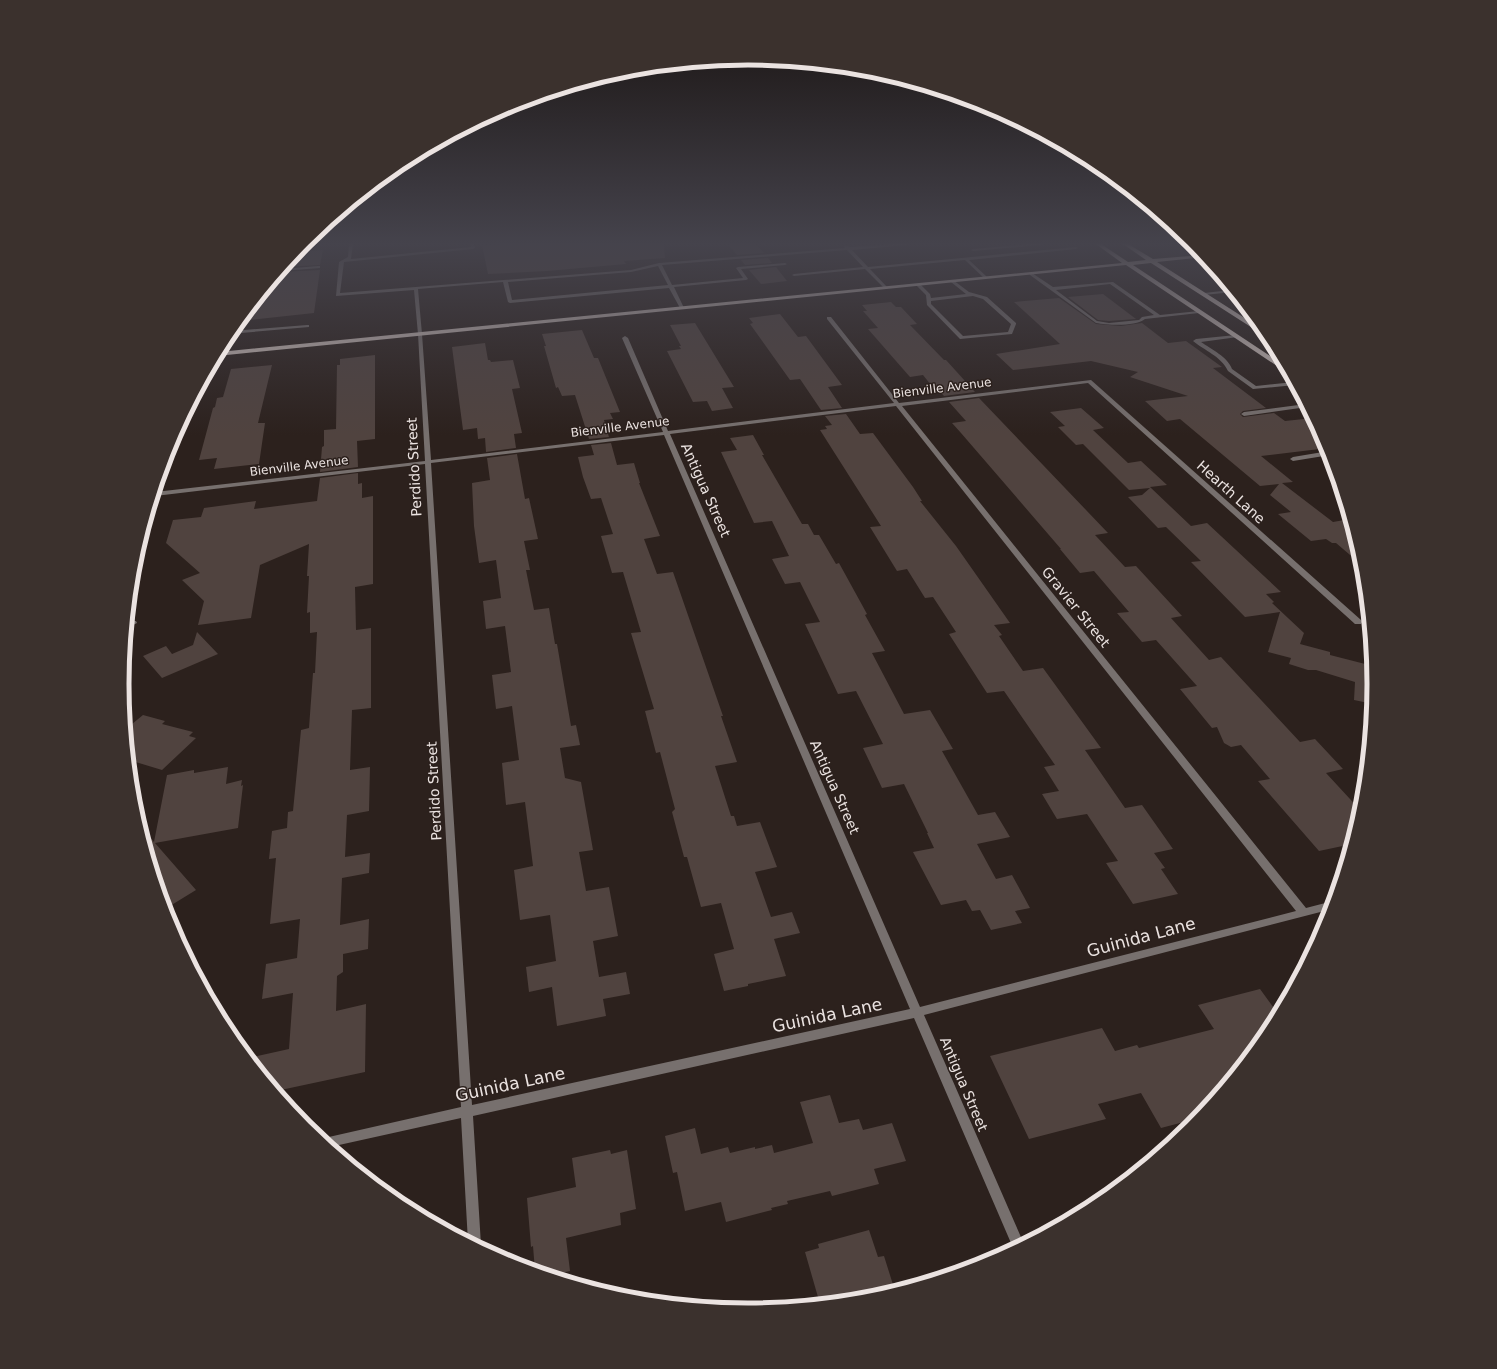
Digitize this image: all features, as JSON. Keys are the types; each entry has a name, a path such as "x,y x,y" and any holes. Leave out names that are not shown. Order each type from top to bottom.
{"main road":[{"path":"225,353 682,308"},
{"path":"1194,308 1279,365"},
{"path":"1225,308 1254,327"}],"street":[{"name":"Perdido Street","path":"418,308 475,1240"},
{"path":"933,308 962,338 1010,333 1014,324 996,308"},
{"path":"1077,308 1096,322 1109,324 1140,321 1144,318 1158,316 1200,312"},
{"path":"1146,308 1158,316"},
{"name":"Gravier Street","path":"828,318 1302,912"},
{"path":"239,332 307,326"},
{"path":"1236,336 1196,341 1226,362 1230,370 1255,388 1290,384"},
{"name":"Antigua Street","path":"625,338 1018,1242"},
{"name":"Bienville Avenue","path":"159,493 1089,381"},
{"name":"Hearth Lane","path":"1089,381 1358,622"},
{"path":"1244,414 1302,407"},
{"path":"1293,458 1324,454"},
{"name":"Guinida Lane","path":"331,1142 918,1012 1327,906"}],"building":[{"path":"256,308 315,308 314,313 247,320"},
{"path":"864,308 902,308 917,324 910,325 944,360 946,360 975,392 944,396 933,384 931,385 923,375 910,377 868,329 878,328 863,311 867,311"},
{"path":"1020,308 1073,308 1096,324 1121,326 1142,323 1168,343 1186,341 1222,367 1213,368 1266,408 1243,411 1240,414 1243,417 1274,413 1285,421 1308,419 1322,449 1261,456 1293,482 1282,483 1333,522 1346,520 1355,559 1336,543 1332,543 1326,539 1311,541 1278,514 1291,512 1270,495 1279,484 1260,486 1180,419 1167,421 1145,401 1188,396 1130,377 1138,372 1091,361 1013,370 996,354 1060,344"},
{"path":"1082,308 1121,308 1136,319 1109,321 1098,320"},
{"path":"780,314 798,337 806,336 842,385 828,387 842,408 821,410 800,379 790,380 750,324 753,323 749,318"},
{"path":"695,323 734,387 722,388 733,408 712,411 707,401 693,402 667,351 681,349 679,346 681,346 670,325"},
{"path":"582,330 594,358 598,358 620,412 610,413 613,419 604,420 609,437 589,439 575,395 562,396 558,387 556,388 544,346 546,346 542,334"},
{"path":"485,343 488,360 491,362 513,360 520,388 512,389 522,433 514,434 516,448 486,452 485,438 478,439 477,428 463,430 452,347"},
{"path":"375,355 375,439 357,441 358,467 320,472 322,447 324,446 324,430 336,429 337,365 340,365 340,359"},
{"path":"272,365 258,423 265,423 259,464 214,469 217,458 199,460 213,408 215,407 217,398 223,397 231,369"},
{"path":"979,398 1108,533 1095,535 1125,567 1136,566 1182,616 1171,618 1209,660 1221,657 1300,742 1315,739 1343,769 1326,773 1356,805 1347,845 1319,851 1258,781 1270,779 1241,745 1231,747 1224,743 1217,727 1212,728 1180,689 1197,686 1156,640 1142,642 1117,613 1129,612 1094,571 1080,573 952,423 966,421 949,402"},
{"path":"1081,408 1104,428 1093,430 1128,463 1141,461 1167,485 1150,487 1191,526 1207,523 1281,592 1266,594 1274,602 1272,603 1304,633 1300,644 1330,652 1330,655 1368,665 1368,703 1354,700 1355,682 1316,670 1308,670 1289,664 1291,658 1268,652 1280,612 1245,617 1191,562 1201,561 1166,527 1158,528 1128,497 1142,495 1150,488 1129,490 1083,444 1076,445 1058,427 1065,426 1050,412"},
{"path":"846,414 860,434 873,433 913,487 922,501 920,501 956,546 1010,623 994,625 1002,635 999,636 1023,671 1043,668 1101,748 1085,750 1125,808 1142,805 1173,849 1154,853 1165,868 1161,869 1178,894 1133,904 1106,863 1118,861 1087,814 1057,819 1042,794 1059,791 1044,767 1055,765 1004,691 987,693 949,634 956,632 933,597 925,598 907,569 897,571 870,527 881,526 820,430 827,429 825,426 832,425 825,416"},
{"path":"753,435 764,455 762,455 802,524 808,524 814,535 819,535 836,564 839,563 867,614 865,615 885,651 872,653 904,714 930,710 953,749 942,751 978,815 995,812 1010,837 977,844 996,879 1012,875 1030,908 1015,911 1022,923 991,930 980,910 972,911 966,900 941,905 913,852 934,848 928,833 904,784 882,788 863,748 883,744 856,691 838,694 805,624 820,622 800,582 785,584 772,559 789,556 772,521 754,523 721,452 737,450 730,438"},
{"path":"611,443 617,465 634,463 639,483 660,536 644,539 657,574 673,572 723,716 721,716 737,762 715,766 731,816 734,816 737,826 760,822 777,867 755,872 771,917 792,912 800,933 774,939 786,976 724,991 714,954 734,949 721,903 701,907 687,857 684,857 672,812 675,809 660,752 656,753 645,711 654,709 631,633 641,632 623,572 612,573 601,536 613,534 601,498 591,499 578,457 594,455 591,445"},
{"path":"517,454 525,499 529,498 538,539 524,541 530,570 526,570 534,610 549,608 555,644 557,644 571,726 576,725 580,745 560,748 565,778 581,782 593,850 579,852 586,891 609,887 618,936 593,941 599,977 626,972 630,994 603,999 606,1016 557,1026 552,987 529,992 526,967 556,961 550,915 520,920 514,870 533,866 525,802 506,805 502,763 519,760 512,706 496,709 492,675 511,672 505,626 486,629 483,601 501,598 496,560 479,563 474,526 472,483 490,480 487,458"},
{"path":"358,473 358,484 362,483 362,498 373,496 373,584 355,587 356,630 371,628 371,708 352,710 350,770 370,767 369,811 347,815 345,857 370,853 369,873 342,878 340,925 369,919 368,949 343,954 343,972 337,976 336,1011 366,1004 365,1072 281,1090 253,1057 289,1049 293,993 262,999 266,964 297,958 300,919 270,924 276,858 269,859 272,831 287,828 288,812 293,811 301,730 309,728 313,673 315,673 317,632 310,633 310,612 307,613 309,544 260,565 251,618 198,625 204,601 182,580 200,573 166,543 173,520 201,517 204,508 256,501 254,509 317,501 320,478"},
{"path":"197,632 218,654 162,678 143,656 166,646 172,654 193,645"},
{"path":"143,715 165,721 162,724 193,732 189,736 196,738 162,770 134,761 130,726"},
{"path":"228,767 226,784 242,780 241,786 243,785 238,828 155,843 196,890 170,906 148,835 154,842 167,775 194,770 194,773"},
{"path":"1260,989 1275,1010 1264,1029 1240,1062 1189,1121 1161,1128 1141,1093 1098,1104 1106,1119 1029,1139 990,1056 1102,1028 1115,1051 1137,1045 1139,1048 1214,1029 1198,1005"},
{"path":"830,1095 839,1123 859,1119 863,1130 892,1123 906,1161 874,1169 879,1184 832,1196 830,1191 787,1201 788,1204 771,1208 772,1210 726,1222 721,1202 685,1211 677,1172 673,1173 665,1136 695,1128 701,1154 728,1147 730,1153 755,1147 755,1149 772,1145 774,1153 813,1143 800,1102"},
{"path":"610,1150 611,1154 627,1150 636,1209 620,1213 621,1225 566,1238 570,1271 558,1274 535,1266 533,1246 531,1247 527,1198 576,1187 572,1158"},
{"path":"869,1230 878,1257 884,1256 894,1286 819,1300 805,1252 819,1248 818,1244"}]}
